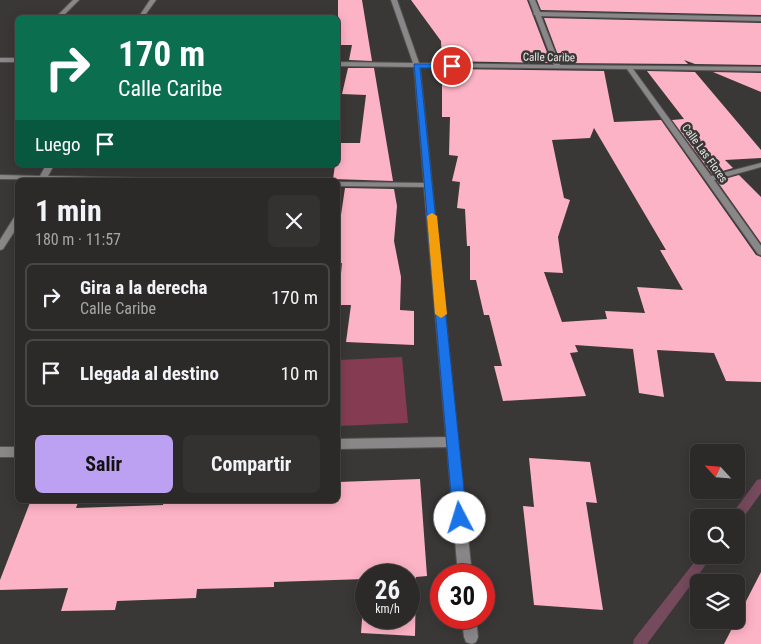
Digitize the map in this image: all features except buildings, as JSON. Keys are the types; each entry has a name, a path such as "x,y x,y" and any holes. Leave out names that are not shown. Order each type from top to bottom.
{"street":[{"path":"60,15 76,0"},
{"path":"142,15 153,0"},
{"path":"394,0 416,66 464,564"},
{"path":"532,0 558,67"},
{"path":"536,14 761,19"},
{"path":"0,60 15,60"},
{"name":"Calle Caribe","path":"340,64 761,69"},
{"name":"Calle Las Flores","path":"629,68 761,252"},
{"path":"709,179 761,165"},
{"path":"43,178 49,167"},
{"path":"0,177 21,178"},
{"path":"340,184 429,186"},
{"path":"0,247 15,223"},
{"path":"340,444 453,442"},
{"path":"0,452 15,452"},
{"path":"470,629 471,637"}],"shaded area":[{"path":"402,357 408,423 340,426 340,360"}],"waterway":[{"path":"743,509 761,484"},
{"path":"639,644 700,564"}],"slow traffic":[{"path":"432,216 441,314"}],"route":[{"path":"452,66 416,66 426,151 460,518"}]}
